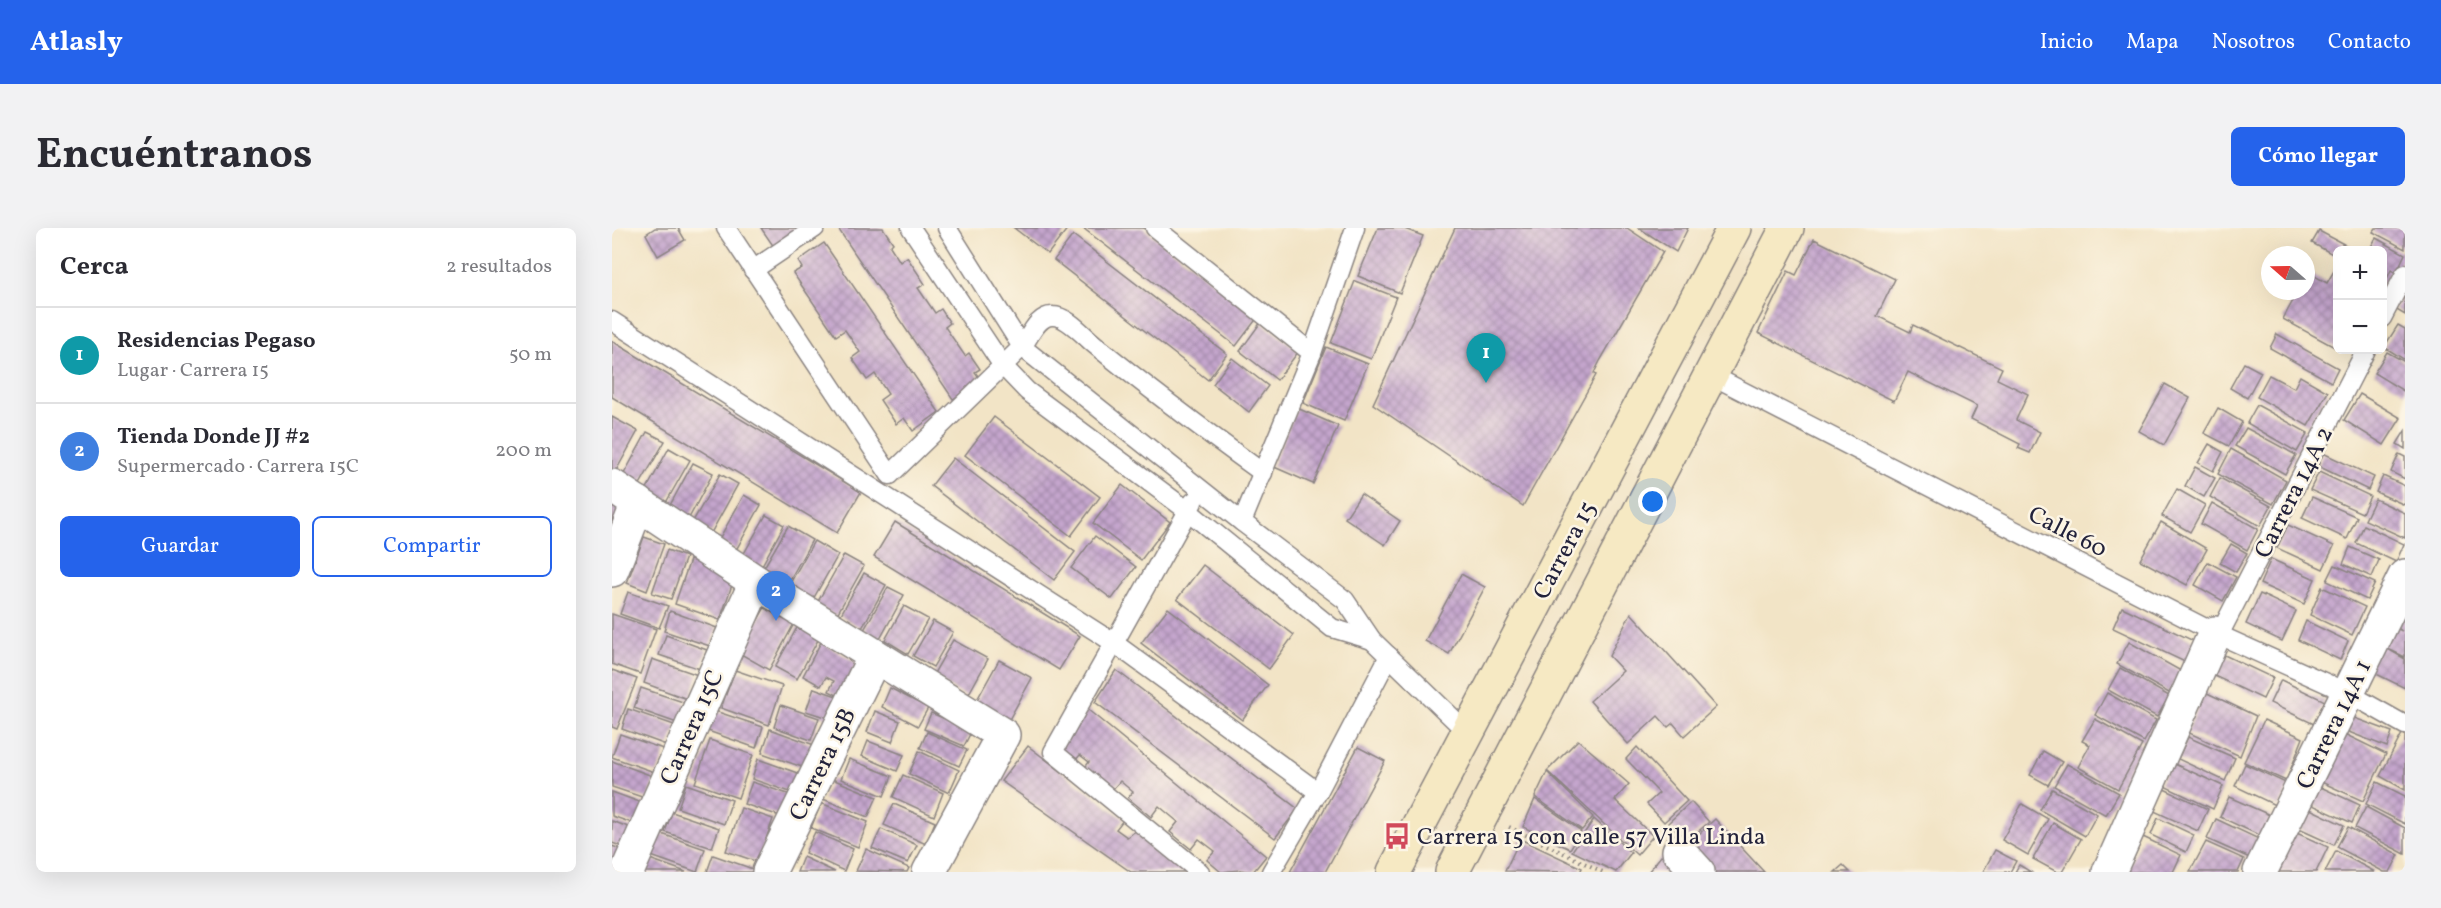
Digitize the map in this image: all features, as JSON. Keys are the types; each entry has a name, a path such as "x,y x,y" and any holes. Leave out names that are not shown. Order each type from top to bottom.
{"main road":[{"name":"Carrera 15","path":"1394,872 1734,228"},
{"name":"Carrera 15","path":"1452,872 1787,228"},
{"path":"1468,733 1512,757"}],"street":[{"path":"612,570 625,494 756,582 1003,735 929,872"},
{"name":"Carrera 14A 1","path":"2260,872 2405,576"},
{"name":"Carrera 15C","path":"627,872 756,582"},
{"name":"Carrera 14A 2","path":"2109,872 2217,634"},
{"name":"Carrera 15B","path":"769,872 875,656"}],"lane":[{"path":"726,228 890,475"},
{"path":"753,270 815,228"},
{"path":"911,228 1003,366 1027,391 1188,511 1332,628 1372,640"},
{"path":"948,228 1022,347 1242,522 1345,600 1372,640 1468,733"},
{"path":"1155,228 1312,353"},
{"path":"1242,522 1312,353 1355,228"},
{"path":"2387,308 2405,274"},
{"path":"882,494 890,475 1022,347 1045,316 1055,315 1072,325 1146,388 1263,473"},
{"path":"612,321 1114,644 1318,792"},
{"name":"Carrera 14A 2","path":"2217,634 2364,354"},
{"name":"Calle 60","path":"1711,375 2217,634 2348,693 2405,725"},
{"path":"1200,872 1053,752 1201,488"},
{"path":"1271,872 1318,792 1389,656"}],"path":[{"path":"1482,814 1603,872"}],"building":[{"path":"655,228 678,228 685,240 658,256 646,234"},
{"path":"761,228 802,228 774,247"},
{"path":"842,228 883,228 893,243 890,246 900,262 907,257 925,284 918,288 935,313 941,309 950,323 945,327 965,356 969,353 980,369 975,372 981,380 953,399 839,230"},
{"path":"1014,228 1068,228 1048,254"},
{"path":"1083,228 1143,228 1258,317 1236,346"},
{"path":"1378,228 1402,228 1423,236 1400,293 1358,276"},
{"path":"1455,228 1627,228 1663,252 1600,361 1594,373 1596,375 1523,506 1373,404"},
{"path":"1639,228 1688,228 1676,252"},
{"path":"2376,228 2405,228 2405,249 2373,232"},
{"path":"2319,231 2347,246 2333,246 2333,254 2312,243"},
{"path":"1073,235 1227,354 1208,380 1054,260"},
{"path":"2376,238 2405,254 2396,273 2391,270 2387,279 2387,246 2371,246"},
{"path":"1814,239 1895,279 1877,316 1910,332 1913,325 2002,368 1997,379 2028,394 2016,420 2040,432 2030,453 2018,448 2020,444 1971,419 1977,406 1908,372 1894,401 1758,333 1788,271 1796,275"},
{"path":"824,243 939,412 913,431 904,418 896,424 880,400 888,394 875,374 867,380 852,358 860,352 845,330 836,336 793,273 802,268 798,261"},
{"path":"2333,273 2333,346 2283,319 2293,300 2315,300 2315,276 2327,283"},
{"path":"1355,281 1396,297 1371,359 1331,343"},
{"path":"2405,294 2405,315 2395,309"},
{"path":"1261,322 1299,351 1277,380 1240,351"},
{"path":"2398,325 2405,329 2405,360 2387,349 2387,342"},
{"path":"2277,334 2338,368 2331,382 2270,348"},
{"path":"612,341 861,492 837,533 612,397"},
{"path":"1326,347 1368,364 1344,421 1303,403"},
{"path":"2387,352 2405,362 2405,392 2374,373"},
{"path":"1232,358 1268,386 1249,412 1213,384"},
{"path":"2244,363 2261,372 2247,398 2230,388"},
{"path":"2269,375 2294,388 2300,376 2328,392 2308,426 2257,397"},
{"path":"2165,384 2190,398 2164,445 2139,431"},
{"path":"2360,394 2401,418 2384,445 2344,420"},
{"path":"2257,405 2308,433 2297,452 2247,423"},
{"path":"1297,408 1338,426 1313,484 1272,466"},
{"path":"2218,408 2242,422 2229,446 2204,433"},
{"path":"612,417 638,431 612,478"},
{"path":"994,417 1100,497 1071,536 965,455"},
{"path":"2246,428 2296,455 2285,474 2235,446"},
{"path":"2405,431 2405,449 2397,444"},
{"path":"647,432 665,441 635,493 619,483"},
{"path":"2209,444 2223,452 2213,471 2198,463"},
{"path":"669,448 690,460 664,506 644,494"},
{"path":"2231,449 2286,480 2273,504 2218,474"},
{"path":"2323,453 2374,477 2368,490 2318,466"},
{"path":"2399,454 2405,457 2405,479 2391,472"},
{"path":"953,458 1075,552 1054,580 931,486"},
{"path":"693,463 713,473 688,520 668,509"},
{"path":"2195,467 2215,478 2204,497 2185,486"},
{"path":"2319,472 2370,496 2362,513 2310,490"},
{"path":"720,474 738,484 711,533 692,523"},
{"path":"2383,476 2405,486 2405,505 2376,492"},
{"path":"2220,478 2271,506 2260,526 2210,497"},
{"path":"1122,485 1170,522 1141,560 1093,523"},
{"path":"2177,489 2205,505 2190,532 2162,516"},
{"path":"1361,494 1400,521 1385,545 1345,518"},
{"path":"744,495 761,505 736,550 718,541"},
{"path":"2312,497 2357,517 2347,539 2302,518"},
{"path":"612,498 623,501 612,532"},
{"path":"2375,499 2405,513 2405,538 2365,520"},
{"path":"2212,503 2258,529 2247,550 2201,524"},
{"path":"766,515 784,525 761,567 742,557"},
{"path":"895,522 1080,636 1059,670 874,557"},
{"path":"2161,522 2207,549 2187,585 2140,560"},
{"path":"2288,525 2334,546 2323,569 2277,548"},
{"path":"2364,525 2404,544 2396,562 2356,543"},
{"path":"788,526 812,540 788,583 763,569"},
{"path":"1095,536 1136,567 1112,599 1071,568"},
{"path":"644,537 664,544 647,591 627,583"},
{"path":"814,541 838,555 812,601 788,587"},
{"path":"2231,544 2247,553 2236,572 2220,563"},
{"path":"2350,547 2379,560 2372,577 2343,564"},
{"path":"667,550 686,557 671,599 652,593"},
{"path":"844,555 864,566 836,616 816,605"},
{"path":"2271,559 2315,579 2304,604 2260,584"},
{"path":"690,560 735,576 720,620 675,604"},
{"path":"2208,562 2236,577 2223,601 2195,585"},
{"path":"1203,565 1294,635 1269,669 1177,599"},
{"path":"2335,565 2375,583 2367,600 2327,581"},
{"path":"864,573 886,585 862,628 840,616"},
{"path":"1461,574 1485,587 1449,654 1425,641"},
{"path":"888,587 904,595 880,639 864,630"},
{"path":"2322,587 2365,607 2352,635 2310,615"},
{"path":"628,592 668,606 659,628 620,614"},
{"path":"2260,594 2296,611 2282,641 2246,624"},
{"path":"767,604 796,620 769,670 739,653"},
{"path":"904,606 928,619 908,654 885,640"},
{"path":"2122,607 2198,643 2189,664 2113,628"},
{"path":"2405,607 2405,657 2388,649 2405,659 2405,688 2362,667 2392,626 2402,631 2395,626"},
{"path":"1168,608 1268,685 1242,720 1141,643"},
{"path":"670,611 717,628 710,646 664,631"},
{"path":"1631,613 1716,707 1684,736 1673,723 1668,727 1658,716 1628,744 1590,701 1623,671 1609,656"},
{"path":"612,614 656,629 640,674 612,664"},
{"path":"933,621 953,632 933,667 913,656"},
{"path":"2306,621 2348,641 2340,660 2298,640"},
{"path":"798,626 819,638 797,679 775,667"},
{"path":"666,635 707,650 700,669 659,655"},
{"path":"953,640 988,659 967,697 932,677"},
{"path":"821,642 857,663 839,696 829,691 834,681 826,677 821,686 803,676"},
{"path":"2129,642 2181,671 2169,693 2117,664"},
{"path":"2218,652 2273,678 2263,699 2208,673"},
{"path":"652,659 698,675 690,700 644,683"},
{"path":"999,660 1032,678 1006,725 973,707"},
{"path":"2120,668 2169,696 2157,717 2108,690"},
{"path":"612,670 637,679 617,729 612,727"},
{"path":"735,670 782,686 769,725 721,708"},
{"path":"1116,670 1298,809 1275,838 1095,702"},
{"path":"2281,680 2325,701 2314,724 2270,703"},
{"path":"641,688 686,703 680,724 634,708"},
{"path":"814,688 839,697 831,719 806,711"},
{"path":"890,688 928,708 918,726 882,707"},
{"path":"2205,692 2256,716 2240,756 2187,732"},
{"path":"2107,693 2156,720 2144,742 2095,715"},
{"path":"781,705 819,718 811,740 774,727"},
{"path":"628,709 677,726 669,746 622,729"},
{"path":"1087,709 1266,856 1253,872 1240,870 1221,872 1207,860 1215,851 1199,839 1191,849 1170,832 1178,822 1159,806 1151,817 1128,798 1133,792 1120,781 1111,791 1084,769 1089,762 1080,755 1074,762 1056,748"},
{"path":"715,711 763,727 756,748 708,731"},
{"path":"875,711 900,721 892,742 867,732"},
{"path":"931,713 972,730 964,746 924,729"},
{"path":"2341,713 2392,732 2387,747 2336,727"},
{"path":"2095,719 2142,745 2118,789 2078,767 2090,745 2082,741"},
{"path":"2264,720 2303,738 2286,781 2244,762"},
{"path":"2405,728 2405,790 2380,776"},
{"path":"770,729 817,746 808,769 762,753"},
{"path":"2336,730 2386,754 2363,801 2308,776"},
{"path":"927,732 967,750 959,766 920,748"},
{"path":"620,734 666,750 657,773 612,757"},
{"path":"2188,737 2235,758 2225,781 2178,759"},
{"path":"710,740 753,755 738,798 695,783"},
{"path":"1578,740 1629,784 1615,800 1653,836 1637,855 1547,771"},
{"path":"868,741 904,755 897,771 862,756"},
{"path":"1028,746 1124,819 1116,829 1127,837 1137,830 1192,872 1131,872 1001,781"},
{"path":"1358,747 1385,761 1325,872 1290,872"},
{"path":"1637,747 1687,801 1664,822 1647,804 1659,793 1626,759"},
{"path":"919,751 959,770 949,793 909,774"},
{"path":"2043,751 2062,762 2048,785 2030,775"},
{"path":"758,759 803,775 796,794 752,779"},
{"path":"849,759 892,776 884,796 841,779"},
{"path":"612,761 655,777 648,799 612,787"},
{"path":"2170,762 2223,786 2213,809 2160,784"},
{"path":"2067,764 2119,793 2106,815 2054,786"},
{"path":"2245,764 2290,785 2279,807 2235,786"},
{"path":"1547,772 1593,817 1582,830 1535,797"},
{"path":"903,775 943,793 934,816 893,797"},
{"path":"832,779 877,797 868,817 823,799"},
{"path":"752,782 791,795 783,817 744,804"},
{"path":"2377,782 2405,796 2405,824 2366,804"},
{"path":"686,784 732,800 724,824 678,808"},
{"path":"2314,784 2360,805 2352,823 2306,802"},
{"path":"2052,789 2097,814 2085,836 2040,810"},
{"path":"2164,789 2208,809 2198,831 2154,811"},
{"path":"612,792 645,804 638,825 612,816"},
{"path":"2229,797 2272,816 2263,837 2220,817"},
{"path":"1535,799 1581,831 1570,849 1523,827"},
{"path":"1691,802 1709,822 1686,842 1668,823"},
{"path":"821,803 868,822 858,847 811,828"},
{"path":"894,804 935,822 926,844 884,825"},
{"path":"2022,804 2048,819 2028,855 2002,840"},
{"path":"2366,807 2405,828 2405,854 2355,828"},
{"path":"741,808 773,819 758,862 726,851"},
{"path":"2308,808 2344,825 2334,845 2299,829"},
{"path":"672,812 719,828 712,848 665,832"},
{"path":"2158,818 2194,835 2186,852 2151,835"},
{"path":"1594,819 1631,853 1616,872 1572,851"},
{"path":"1715,819 1764,872 1706,872 1684,848"},
{"path":"2216,819 2261,840 2252,859 2207,839"},
{"path":"612,821 634,829 627,848 612,843"},
{"path":"2053,823 2081,839 2062,872 2057,872 2033,859"},
{"path":"2348,827 2399,855 2390,872 2384,872 2337,847"},
{"path":"881,829 917,845 908,863 872,848"},
{"path":"2290,830 2328,847 2316,872 2269,872"},
{"path":"815,832 853,849 844,871 805,853"},
{"path":"659,833 705,849 697,872 651,856"},
{"path":"2143,837 2181,855 2173,872 2120,872 2125,861 2131,864"},
{"path":"1520,839 1582,868 1580,872 1505,871"},
{"path":"2206,842 2244,859 2238,872 2190,872"},
{"path":"612,846 623,850 612,871"},
{"path":"866,849 909,868 907,872 856,871"},
{"path":"1995,850 2016,861 2010,872 1983,872"},
{"path":"2336,851 2375,872 2325,872"},
{"path":"713,855 753,869 752,872 707,872"},
{"path":"1661,856 1682,872 1648,872"},
{"path":"803,857 835,872 797,872"},
{"path":"647,858 686,872 642,872"},
{"path":"1843,865 1850,872 1835,872"},
{"path":"2019,865 2031,872 2015,872"}],"place":[{"name":"Residencias Pegaso","path":"1486,383"},
{"name":"Tienda Donde JJ #2","path":"776,621"},
{"name":"Carrera 15 con calle 57 Villa Linda","path":"1397,836"}]}
